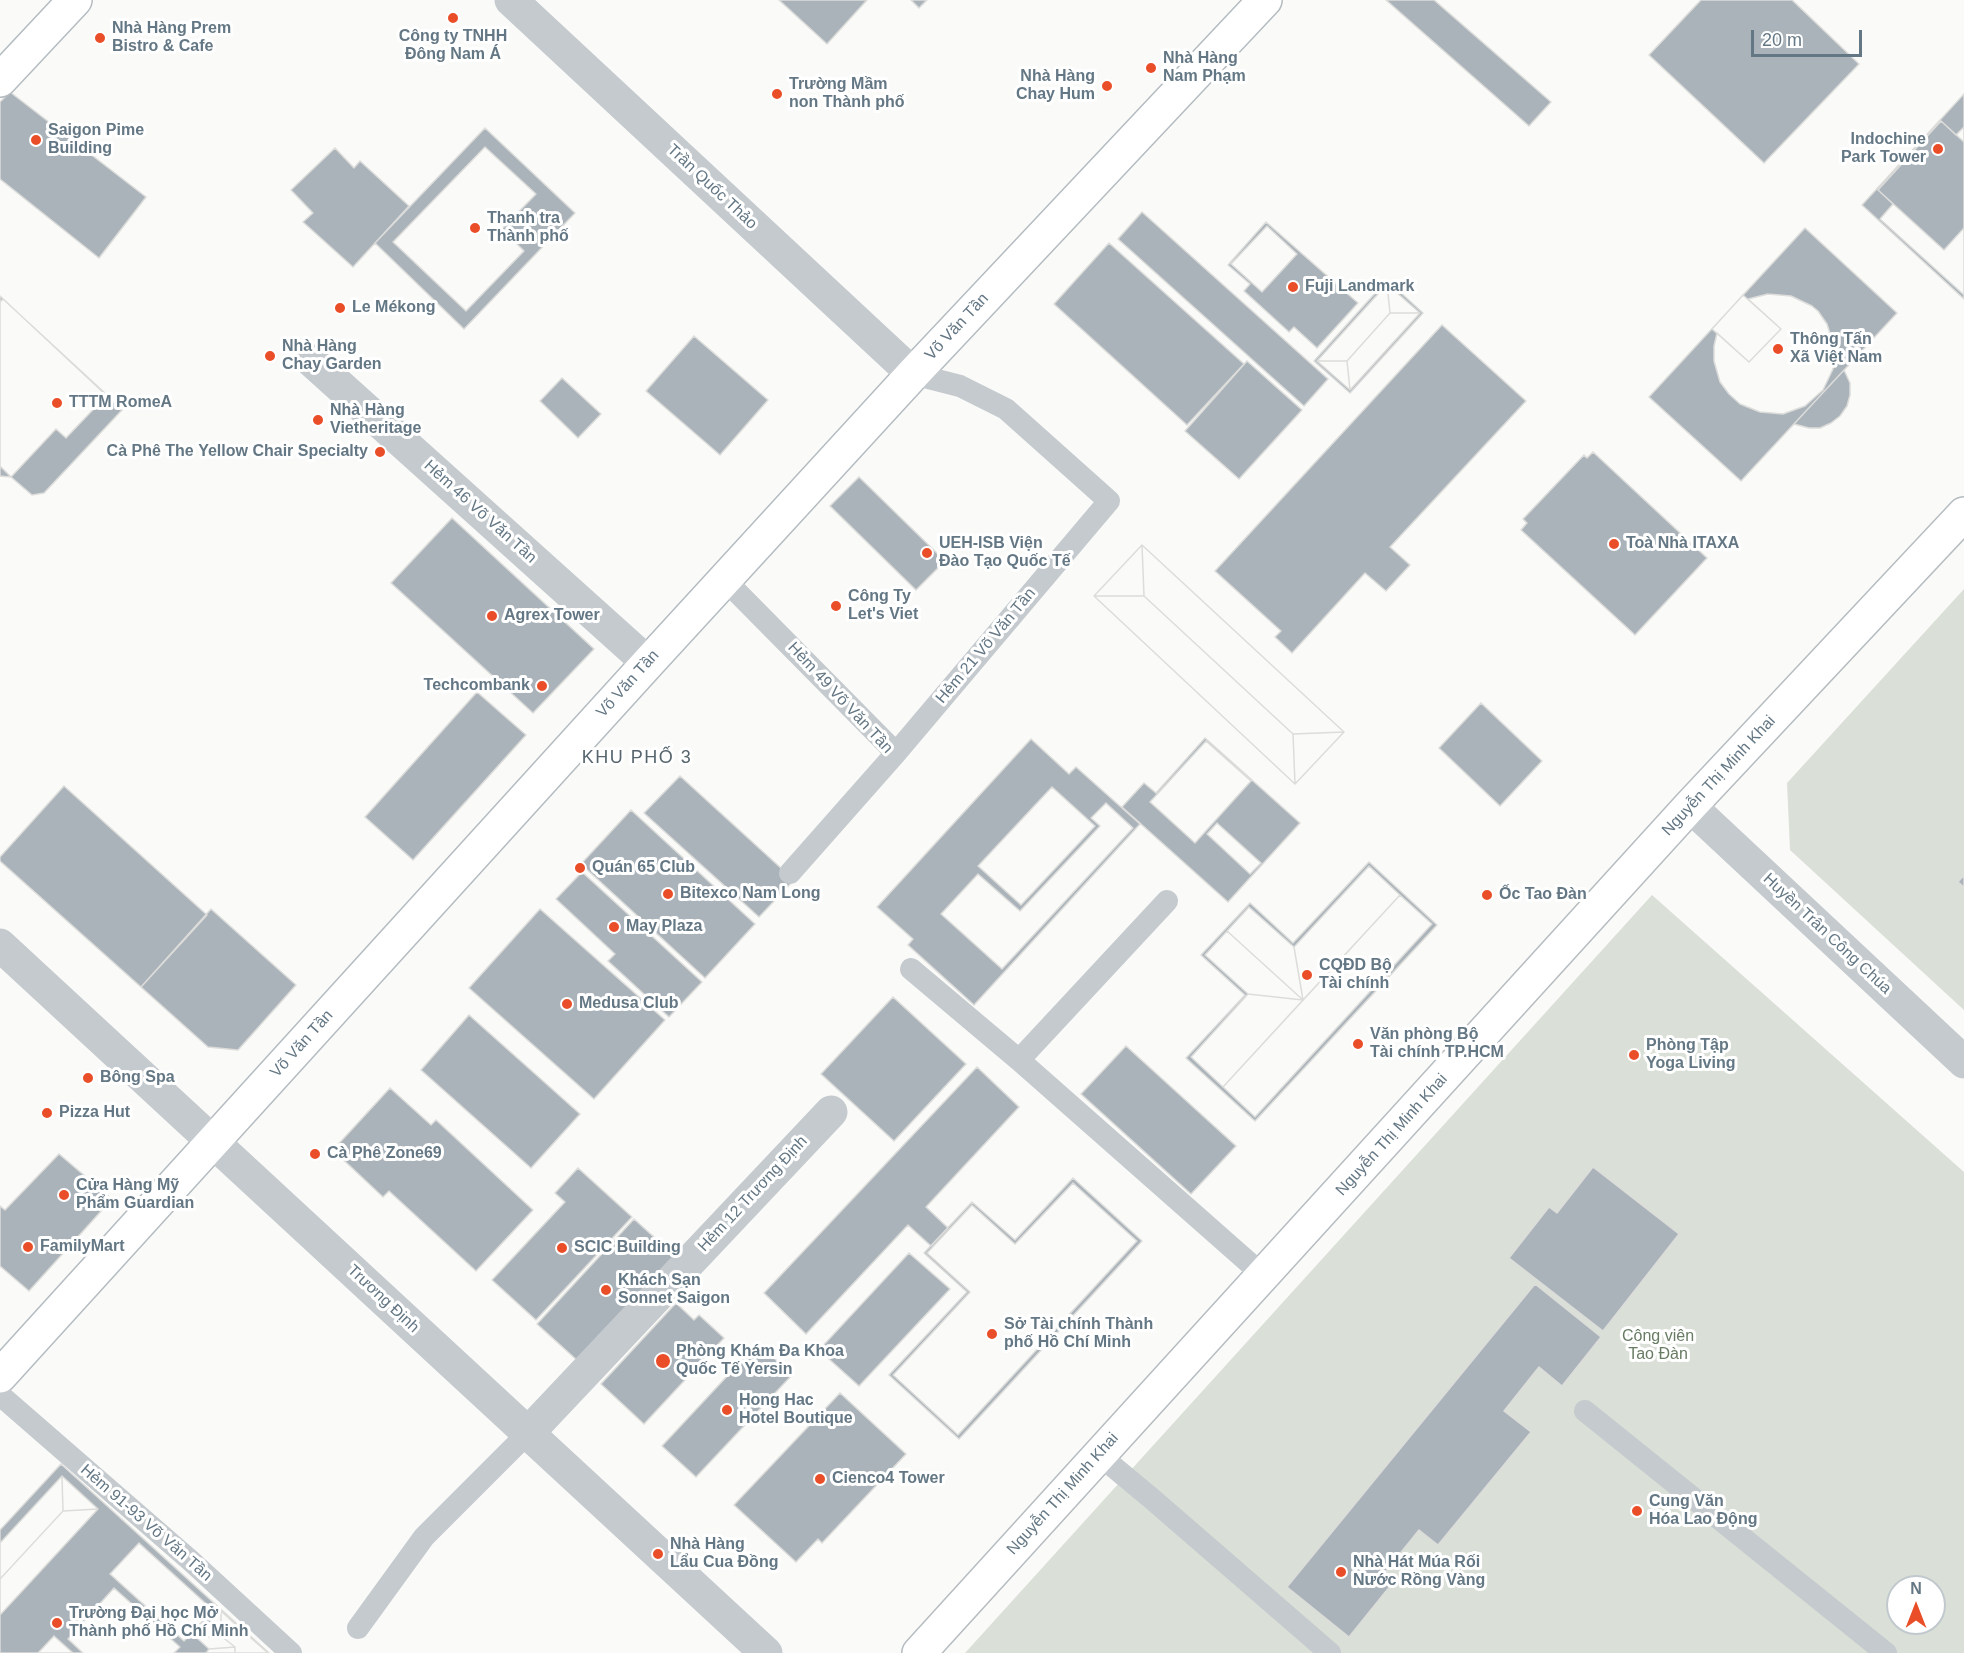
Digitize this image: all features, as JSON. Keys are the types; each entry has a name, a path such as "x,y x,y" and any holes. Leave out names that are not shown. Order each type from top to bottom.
{"main road":[{"path":"0,80 75,0"},
{"name":"Võ Văn Tần","path":"0,1376 913,374 1265,0"},
{"name":"Nguyễn Thị Minh Khai","path":"919,1653 1690,806 1964,514"}],"street":[{"name":"Trần Quốc Thảo","path":"510,0 913,374"},
{"name":"Hẻm 46 Võ Văn Tần","path":"312,361 648,663"},
{"name":"Huyền Trân Công Chúa","path":"1690,806 1964,1062"},
{"name":"Trương Định","path":"0,945 766,1653"},
{"name":"Hẻm 12 Trương Ðịnh","path":"528,1433 831,1112"}],"lane":[{"name":"Hẻm 21 Võ Văn Tần","path":"896,753 1109,501 1006,409 960,386 913,374"},
{"name":"Hẻm 49 Võ Văn Tần","path":"725,580 896,753 790,873"},
{"path":"1019,1060 1167,901"},
{"path":"911,969 1019,1060 1264,1276"},
{"name":"Hẻm 91-93 Võ Văn Tần","path":"0,1395 191,1561 291,1653"},
{"path":"1585,1411 1886,1653"},
{"path":"358,1628 424,1537 528,1433"},
{"path":"1098,1454 1330,1653"}],"green space":[{"path":"1964,589 1964,1010 1790,850 1787,783"},
{"name":"Công viên Tao Đàn","path":"1652,895 1964,1172 1964,1653 965,1653"}],"building":[{"path":"779,0 867,0 827,44"},
{"path":"911,0 927,0 919,8"},
{"path":"1386,0 1434,0 1551,102 1529,126"},
{"path":"1701,0 1792,0 1859,64 1764,163 1649,55"},
{"name":"Saigon Pime Building","path":"10,92 146,197 99,258 0,179 0,102"},
{"name":"Indochine Park Tower","path":"1964,94 1964,299 1862,205"},
{"name":"Indochine Park Tower","path":"1941,121 1956,135 1964,127 1964,295 1880,219 1893,204 1878,190"},
{"name":"Indochine Park Tower","path":"1941,121 1964,142 1964,228 1944,250 1878,190"},
{"name":"Thanh tra Thành phố","path":"485,128 575,213 464,329 375,243"},
{"path":"485,147 536,194 502,229 524,251 466,311 393,242"},
{"path":"335,148 354,168 360,161 409,206 353,267 303,222 313,213 291,190"},
{"path":"1142,212 1328,379 1304,406 1118,239"},
{"name":"Fuji Landmark","path":"1266,222 1358,303 1317,348 1294,327 1289,332 1244,291 1250,284 1228,265"},
{"path":"1267,226 1297,254 1262,292 1231,264"},
{"name":"Thông Tấn Xã Việt Nam","path":"1805,228 1897,313 1741,481 1649,397"},
{"path":"1109,243 1244,364 1187,425 1054,304"},
{"path":"1387,280 1423,313 1350,393 1314,361"},
{"path":"1387,284 1390,313 1347,361 1317,361"},
{"path":"1387,284 1420,313 1390,313"},
{"path":"1768,294 1791,296 1812,306 1827,324 1834,346 1833,369 1823,390 1805,406 1783,414 1760,412 1740,404 1720,382 1714,361 1717,333 1749,362 1781,329 1748,299"},
{"path":"1743,295 1781,329 1749,362 1712,329"},
{"name":"TTTM RomeA","path":"0,296 122,410 44,493 32,495 11,477 0,476"},
{"name":"TTTM RomeA","path":"3,299 107,395 66,438 56,429 11,477 0,468 0,302"},
{"path":"1390,313 1420,313 1350,390 1347,361"},
{"path":"1442,325 1526,401 1390,547 1410,565 1386,591 1365,573 1292,653 1275,637 1281,631 1215,571"},
{"path":"694,336 768,400 720,455 646,391"},
{"path":"1247,361 1302,410 1239,479 1185,431"},
{"path":"1317,361 1347,361 1350,390"},
{"path":"1844,370 1850,383 1850,395 1847,406 1840,416 1820,428 1794,424"},
{"path":"562,378 601,414 578,438 540,401"},
{"name":"Toà Nhà ITAXA","path":"1593,452 1707,558 1635,635 1521,530 1527,523 1523,519 1584,455 1587,458"},
{"path":"859,477 945,561 916,590 830,506"},
{"name":"Agrex Tower","path":"452,518 594,649 533,713 391,583"},
{"path":"1142,545 1344,732 1295,784 1094,596"},
{"path":"1142,545 1344,732 1293,734 1144,596"},
{"path":"1142,545 1144,596 1094,596"},
{"path":"1094,596 1144,596 1293,734 1295,784"},
{"path":"477,692 526,735 413,860 365,817"},
{"path":"1481,703 1542,761 1500,806 1439,748"},
{"path":"1344,732 1295,784 1293,734"},
{"path":"1205,738 1300,823 1228,902 1122,807 1144,783 1156,793"},
{"path":"1031,739 1069,774 1076,767 1140,824 974,1005 908,945 913,939 877,907"},
{"path":"1206,741 1251,781 1195,843 1150,802"},
{"path":"680,776 794,880 759,917 644,813"},
{"path":"64,786 207,915 141,987 0,861 0,857"},
{"path":"1052,787 1095,826 1021,905 978,866"},
{"path":"1106,803 1133,828 1002,969 941,914 978,874 1020,911 1100,826 1091,818"},
{"name":"Bitexco Nam Long","path":"631,810 755,924 705,978 581,864"},
{"path":"1217,823 1261,863 1250,874 1207,834"},
{"name":"CQĐD Bộ Tài chính","path":"1369,862 1437,925 1255,1121 1186,1058 1245,995 1201,955 1250,903 1293,943"},
{"path":"1369,866 1400,895 1303,1000 1294,947"},
{"name":"May Plaza","path":"582,872 702,982 669,1017 608,961 615,954 556,899"},
{"path":"1964,875 1964,887 1958,882"},
{"path":"1400,895 1432,924 1255,1117 1223,1087"},
{"path":"1249,907 1294,947 1303,1000 1227,931"},
{"path":"211,909 296,985 238,1050 208,1047 141,987"},
{"name":"Medusa Club","path":"540,909 665,1020 594,1099 469,988"},
{"path":"1227,931 1303,1000 1248,994 1205,955"},
{"path":"1248,994 1303,1000 1223,1087 1191,1057"},
{"path":"893,997 966,1064 894,1141 821,1074"},
{"path":"469,1015 580,1114 531,1168 421,1070"},
{"path":"1126,1046 1236,1146 1191,1194 1081,1094"},
{"path":"977,1067 1019,1107 926,1207 948,1228 931,1246 908,1225 806,1334 764,1293"},
{"path":"390,1088 431,1125 436,1120 533,1210 476,1271 389,1191 383,1197 333,1150"},
{"path":"59,1154 112,1199 29,1291 0,1266 0,1206 5,1210"},
{"path":"1593,1167 1679,1234 1603,1331 1509,1258 1549,1207 1557,1213"},
{"name":"SCIC Building","path":"578,1168 632,1217 536,1320 492,1280 565,1202 555,1193"},
{"name":"Sở Tài chính Thành phố Hồ Chí Minh","path":"1073,1178 1142,1241 959,1439 889,1375 967,1292 924,1253 972,1202 1015,1240"},
{"name":"Sở Tài chính Thành phố Hồ Chí Minh","path":"1073,1183 1137,1241 958,1435 893,1375 970,1292 927,1253 972,1205 1015,1244"},
{"name":"Khách Sạn Sonnet Saigon","path":"634,1219 676,1257 579,1362 537,1324"},
{"path":"909,1253 950,1289 859,1386 819,1350"},
{"path":"1535,1284 1601,1337 1562,1386 1539,1367 1504,1411 1531,1432 1438,1545 1419,1530 1386,1571 1395,1580 1349,1637 1287,1587"},
{"name":"Phòng Khám Đa Khoa Quốc Tế Yersin","path":"676,1303 694,1320 699,1315 724,1338 644,1424 601,1384"},
{"name":"Hong Hac Hotel Boutique","path":"758,1343 792,1375 696,1477 662,1446"},
{"name":"Cienco4 Tower","path":"840,1393 906,1454 822,1543 818,1539 796,1562 734,1505"},
{"path":"61,1464 269,1653 174,1653 180,1647 114,1588 68,1639 83,1653 0,1653 0,1530"},
{"path":"62,1476 98,1509 63,1511"},
{"path":"62,1476 63,1511 0,1579 0,1543"},
{"path":"98,1509 0,1615 0,1579 63,1511"},
{"path":"139,1543 213,1610 184,1641 110,1574"},
{"path":"221,1611 221,1636 197,1638"},
{"path":"221,1611 268,1653 235,1653 235,1647 221,1636"},
{"path":"54,1636 73,1653 38,1653"},
{"path":"221,1636 235,1647 209,1649 197,1638"},
{"path":"235,1647 235,1653 206,1653 209,1649"}],"place":[{"name":"Công ty TNHH Đông Nam Á","path":"453,18"},
{"name":"Nhà Hàng Prem Bistro & Cafe","path":"100,38"},
{"name":"Nhà Hàng Nam Phạm","path":"1151,68"},
{"name":"Nhà Hàng Chay Hum","path":"1107,86"},
{"name":"Trường Mầm non Thành phố","path":"777,94"},
{"name":"Saigon Pime Building","path":"36,140"},
{"name":"Indochine Park Tower","path":"1938,149"},
{"name":"Thanh tra Thành phố","path":"475,228"},
{"name":"Fuji Landmark","path":"1293,287"},
{"name":"Le Mékong","path":"340,308"},
{"name":"Thông Tấn Xã Việt Nam","path":"1778,349"},
{"name":"Nhà Hàng Chay Garden","path":"270,356"},
{"name":"TTTM RomeA","path":"57,403"},
{"name":"Nhà Hàng Vietheritage","path":"318,420"},
{"name":"Cà Phê The Yellow Chair Specialty","path":"380,452"},
{"name":"Toà Nhà ITAXA","path":"1614,544"},
{"name":"UEH-ISB Viện Đào Tạo Quốc Tế","path":"927,553"},
{"name":"Công Ty Let's Viet","path":"836,606"},
{"name":"Agrex Tower","path":"492,616"},
{"name":"Techcombank","path":"542,686"},
{"name":"Quán 65 Club","path":"580,868"},
{"name":"Bitexco Nam Long","path":"668,894"},
{"name":"Ốc Tao Đàn","path":"1487,895"},
{"name":"May Plaza","path":"614,927"},
{"name":"CQĐD Bộ Tài chính","path":"1307,975"},
{"name":"Medusa Club","path":"567,1004"},
{"name":"Văn phòng Bộ Tài chính TP.HCM","path":"1358,1044"},
{"name":"Phòng Tập Yoga Living","path":"1634,1055"},
{"name":"Bông Spa","path":"88,1078"},
{"name":"Pizza Hut","path":"47,1113"},
{"name":"Cà Phê Zone69","path":"315,1154"},
{"name":"Cửa Hàng Mỹ Phẩm Guardian","path":"64,1195"},
{"name":"FamilyMart","path":"28,1247"},
{"name":"SCIC Building","path":"562,1248"},
{"name":"Khách Sạn Sonnet Saigon","path":"606,1290"},
{"name":"Sở Tài chính Thành phố Hồ Chí Minh","path":"992,1334"},
{"name":"Phòng Khám Đa Khoa Quốc Tế Yersin","path":"663,1361"},
{"name":"Hong Hac Hotel Boutique","path":"727,1410"},
{"name":"Cienco4 Tower","path":"820,1479"},
{"name":"Cung Văn Hóa Lao Động","path":"1637,1511"},
{"name":"Nhà Hàng Lẩu Cua Đồng","path":"658,1554"},
{"name":"Nhà Hát Múa Rối Nước Rồng Vàng","path":"1341,1572"},
{"name":"Trường Đại học Mở Thành phố Hồ Chí Minh","path":"57,1623"}],"district":[{"name":"KHU PHỐ 3","path":"637,758"}]}
